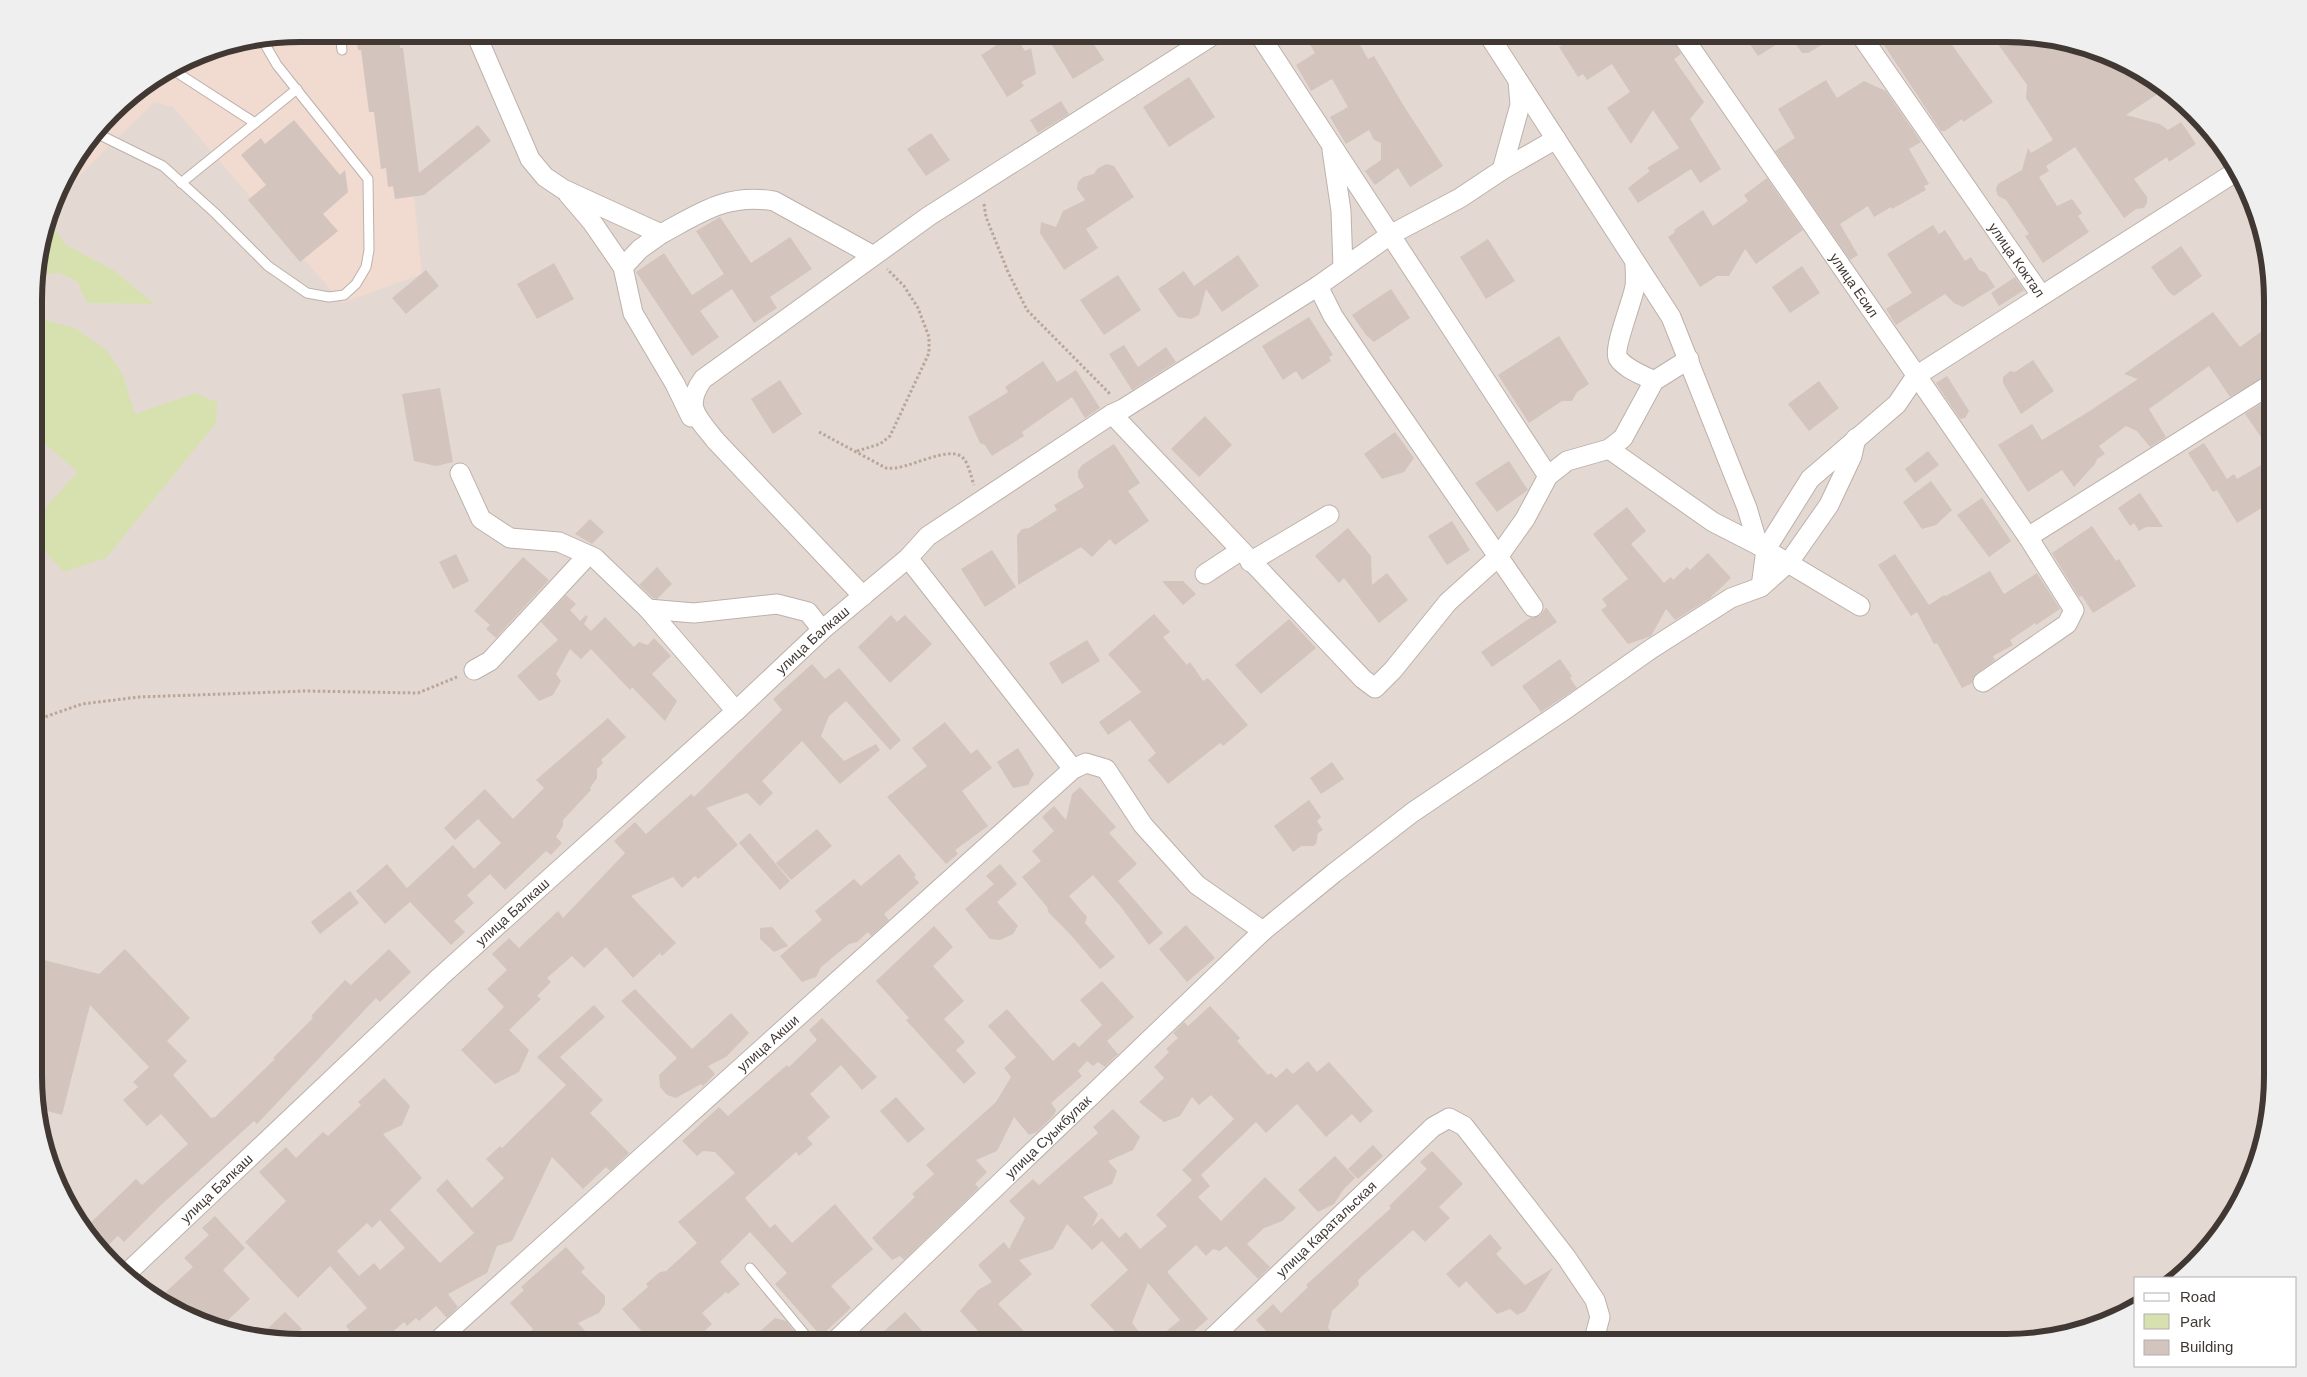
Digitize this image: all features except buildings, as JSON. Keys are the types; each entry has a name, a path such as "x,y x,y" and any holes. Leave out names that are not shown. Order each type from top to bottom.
{"street":[{"path":"479,42 530,159 546,176 563,189 592,222 623,267 634,313 679,392 688,414 696,423 702,424"},
{"path":"679,392 703,379 872,255 980,183 1202,42"},
{"path":"1265,42 1548,476"},
{"path":"1493,42 1671,317 1762,547 1760,586"},
{"name":"улица Есил","path":"1686,42 2028,537 2074,610 2066,624 1983,682"},
{"name":"улица Коктал","path":"1866,42 2041,295 2231,175"},
{"path":"1502,170 1520,105 1518,82"},
{"name":"улица Балкаш","path":"131,1270 440,978 736,711 822,630 908,558 928,536 1118,412 1318,286 1390,235 1460,198 1502,170 1556,140"},
{"path":"1332,144 1341,211 1343,268"},
{"path":"563,189 661,234"},
{"path":"623,267 640,249 661,234 709,209 734,199 759,198 774,201 872,255"},
{"path":"1635,263 1635,286 1622,337 1616,347 1618,357 1631,369 1654,381"},
{"path":"1318,286 1333,316 1533,607"},
{"path":"1762,547 1810,478 1897,404 1916,376 2041,295"},
{"path":"1118,412 1245,556 1363,679 1375,688 1399,663 1448,602 1498,557 1525,519 1548,476 1567,461 1609,448 1623,438 1654,381 1689,359"},
{"path":"703,379 695,391 692,401 702,424 862,596"},
{"path":"2028,537 2264,389"},
{"name":"улица Суыкбулак","path":"842,1334 1263,931 1334,873 1414,812 1563,712 1651,649 1731,598 1760,586 1789,562 1829,505 1852,456 1856,438"},
{"path":"1609,448 1712,522 1789,562 1860,606"},
{"path":"460,473 481,519 510,538 560,542 595,558 648,609 736,711"},
{"path":"1205,574 1329,515"},
{"path":"474,670 490,662 588,555"},
{"path":"908,558 1073,769 1086,763 1106,769 1142,825 1197,885 1263,931"},
{"path":"648,609 694,613 778,604 808,612 822,630"},
{"name":"улица Акши","path":"445,1334 1073,769"},
{"name":"улица Каратальская","path":"1216,1334 1433,1127 1449,1118 1464,1126 1566,1257 1595,1300 1600,1317 1595,1334"}],"lane":[{"path":"341,42 342,50"},
{"path":"103,136 163,166 268,266 307,293 329,297 344,295 356,284 366,267 369,250 368,180 277,65 265,45"},
{"path":"178,74 255,123"},
{"path":"181,183 297,89"},
{"path":"750,1268 805,1334"}],"path":[{"path":"980,183 986,217 1008,272 1027,310 1118,412"},
{"path":"857,451 880,444 890,436 928,353 929,337 918,308 904,286 872,255"},
{"path":"819,432 886,468 896,470 946,453 956,452 965,459 980,501"},
{"path":"42,718 82,704 139,697 306,692 418,693 474,670"}],"shaded area":[{"path":"301,42 2006,42 2057,47 2073,51 2105,62 2135,77 2150,86 2189,118 2221,157 2238,187 2251,218 2260,250 2264,284 2264,1093 2256,1143 2245,1175 2230,1205 2221,1220 2189,1259 2168,1277 2134,1277 2134,1301 2105,1315 2073,1326 2023,1334 284,1334 234,1326 202,1315 172,1300 157,1291 118,1259 86,1220 62,1175 47,1127 42,1076 43,284 47,250 62,202 86,157 118,118 157,86 187,69 234,51 267,45"},
{"path":"398,42 422,274 342,303 173,107 154,102 70,185 86,157 118,118 157,86 202,62 250,47 284,43"}],"green space":[{"path":"53,227 66,245 115,271 154,304 87,303 77,281 59,273 44,275 47,250"},
{"path":"42,320 75,328 107,351 123,375 135,414 195,393 217,402 216,423 106,558 64,572 42,548 42,520 48,504 78,472 42,441"}]}
